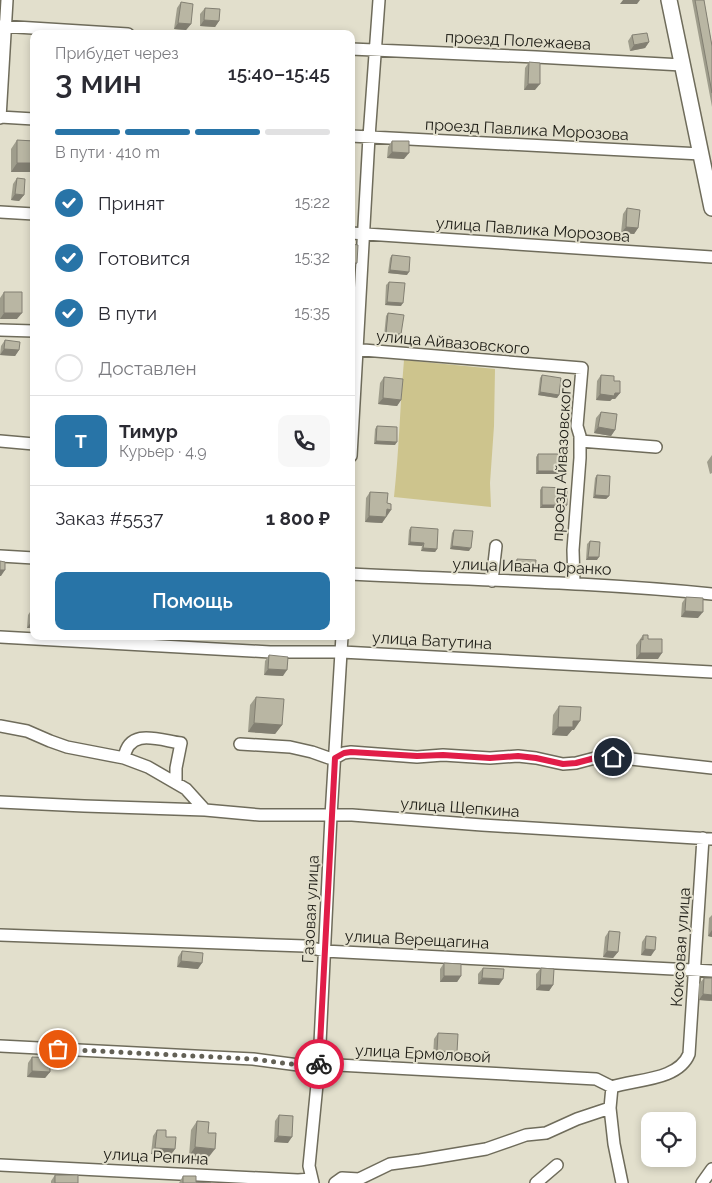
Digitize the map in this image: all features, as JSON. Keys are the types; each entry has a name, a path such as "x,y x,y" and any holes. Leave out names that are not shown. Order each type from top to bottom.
{"main road":[{"path":"669,0 712,208"}],"street":[{"path":"7,0 2,26 0,117 30,119"},
{"path":"355,338 364,234 379,0"},
{"path":"2,26 65,30"},
{"name":"проезд Полежаева","path":"355,49 536,56 682,65"},
{"name":"проезд Павлика Морозова","path":"355,136 701,154"},
{"path":"0,212 30,214"},
{"name":"улица Павлика Морозова","path":"355,233 712,257"},
{"path":"0,330 30,331"},
{"name":"улица Айвазовского","path":"355,349 582,368"},
{"name":"проезд Айвазовского","path":"574,583 573,550 580,466 580,441 577,426 582,368"},
{"path":"0,441 30,444"},
{"path":"580,441 656,447"},
{"path":"492,581 496,546"},
{"path":"0,556 30,558"},
{"name":"улица Ивана Франко","path":"355,574 574,583 712,594"},
{"name":"улица Ватутина","path":"0,637 30,638"},
{"name":"улица Ватутина","path":"61,640 270,652 342,652 712,672"},
{"name":"Газовая улица","path":"312,1181 309,1166 319,1064 342,640"},
{"path":"0,726 28,731 67,747 124,758 176,782 186,789 205,810"},
{"path":"124,758 125,748 132,741 140,737 182,743 176,768 176,782"},
{"path":"240,744 290,747 329,758 335,758 344,753 351,752 490,758 518,756 563,764 599,757 712,768"},
{"name":"улица Щепкина","path":"0,802 205,810 260,815 352,815 708,839"},
{"name":"Коксовая улица","path":"612,1087 623,1083 651,1080 678,1068 687,1058 690,1048 694,970 708,839"},
{"name":"улица Верещагина","path":"0,934 295,946 324,951 712,971"},
{"name":"улица Ермоловой","path":"0,1046 253,1059 306,1066 319,1064 588,1078 596,1079 612,1087"},
{"path":"612,1087 610,1108 614,1144 622,1183"},
{"path":"335,1183 342,1178 359,1179 390,1164 486,1149 526,1135 546,1132 610,1108"},
{"name":"улица Репина","path":"0,1165 312,1181"},
{"path":"536,1183 557,1165"},
{"path":"702,1183 712,1170"}],"shaded area":[{"path":"404,360 495,369 490,483 491,507 394,497"}],"building":[{"path":"695,0 704,0 712,46 712,93"},
{"path":"181,2 193,4 191,24 178,23"},
{"path":"205,8 220,9 219,21 204,20"},
{"path":"647,33 649,42 634,45 632,35"},
{"path":"529,62 540,63 540,84 528,84"},
{"path":"17,140 30,141 30,163 17,163"},
{"path":"392,141 409,141 409,153 392,152"},
{"path":"17,178 25,179 24,195 15,194"},
{"path":"627,208 640,210 638,228 626,227"},
{"path":"355,245 358,245 357,263 355,263"},
{"path":"392,255 410,257 409,272 390,270"},
{"path":"389,282 405,283 403,303 387,302"},
{"path":"4,292 22,292 22,313 4,313"},
{"path":"388,313 404,315 401,334 386,333"},
{"path":"5,340 20,342 19,350 4,349"},
{"path":"542,375 561,378 559,395 540,392"},
{"path":"601,375 614,376 614,381 620,381 620,393 615,393 614,396 600,394"},
{"path":"384,377 403,379 401,400 383,398"},
{"path":"601,412 617,414 615,430 598,427"},
{"path":"377,426 397,427 397,442 376,441"},
{"path":"538,454 560,454 560,471 538,471"},
{"path":"597,475 610,476 609,496 595,495"},
{"path":"542,487 567,488 567,505 542,505"},
{"path":"370,492 388,493 387,503 391,504 391,510 387,509 386,517 369,516"},
{"path":"411,527 438,529 437,549 423,548 424,543 410,542"},
{"path":"454,530 473,531 471,548 452,546"},
{"path":"590,541 600,542 599,557 588,557"},
{"path":"517,559 536,560 535,570 517,569"},
{"path":"0,561 5,562 5,570 0,570"},
{"path":"686,597 703,598 703,612 685,611"},
{"path":"643,635 648,635 648,639 662,639 662,653 640,653"},
{"path":"269,655 288,657 287,670 268,669"},
{"path":"256,697 284,699 282,725 254,723"},
{"path":"559,706 581,707 580,721 573,721 573,727 558,727"},
{"path":"609,931 620,932 618,952 607,951"},
{"path":"646,936 656,937 655,950 645,949"},
{"path":"182,951 203,953 202,963 181,961"},
{"path":"444,963 461,964 461,976 444,976"},
{"path":"483,968 504,969 503,979 482,978"},
{"path":"541,968 554,969 553,985 540,985"},
{"path":"704,978 712,978 712,995 703,994"},
{"path":"438,1033 458,1034 457,1052 437,1051"},
{"path":"32,1057 50,1058 50,1072 32,1071"},
{"path":"279,1115 293,1116 292,1137 278,1136"},
{"path":"197,1121 209,1122 208,1133 216,1133 215,1149 195,1147"},
{"path":"157,1130 166,1130 166,1137 176,1137 175,1149 155,1148"},
{"path":"55,1175 78,1175 78,1183 55,1183"},
{"path":"183,1176 196,1176 196,1182 211,1183 183,1183"}],"way so far":[{"path":"58,1049 253,1059 306,1066 319,1064"}],"route":[{"path":"319,1064 335,758 344,753 351,752 490,758 518,756 563,764 576,763 590,758 613,757"}]}
